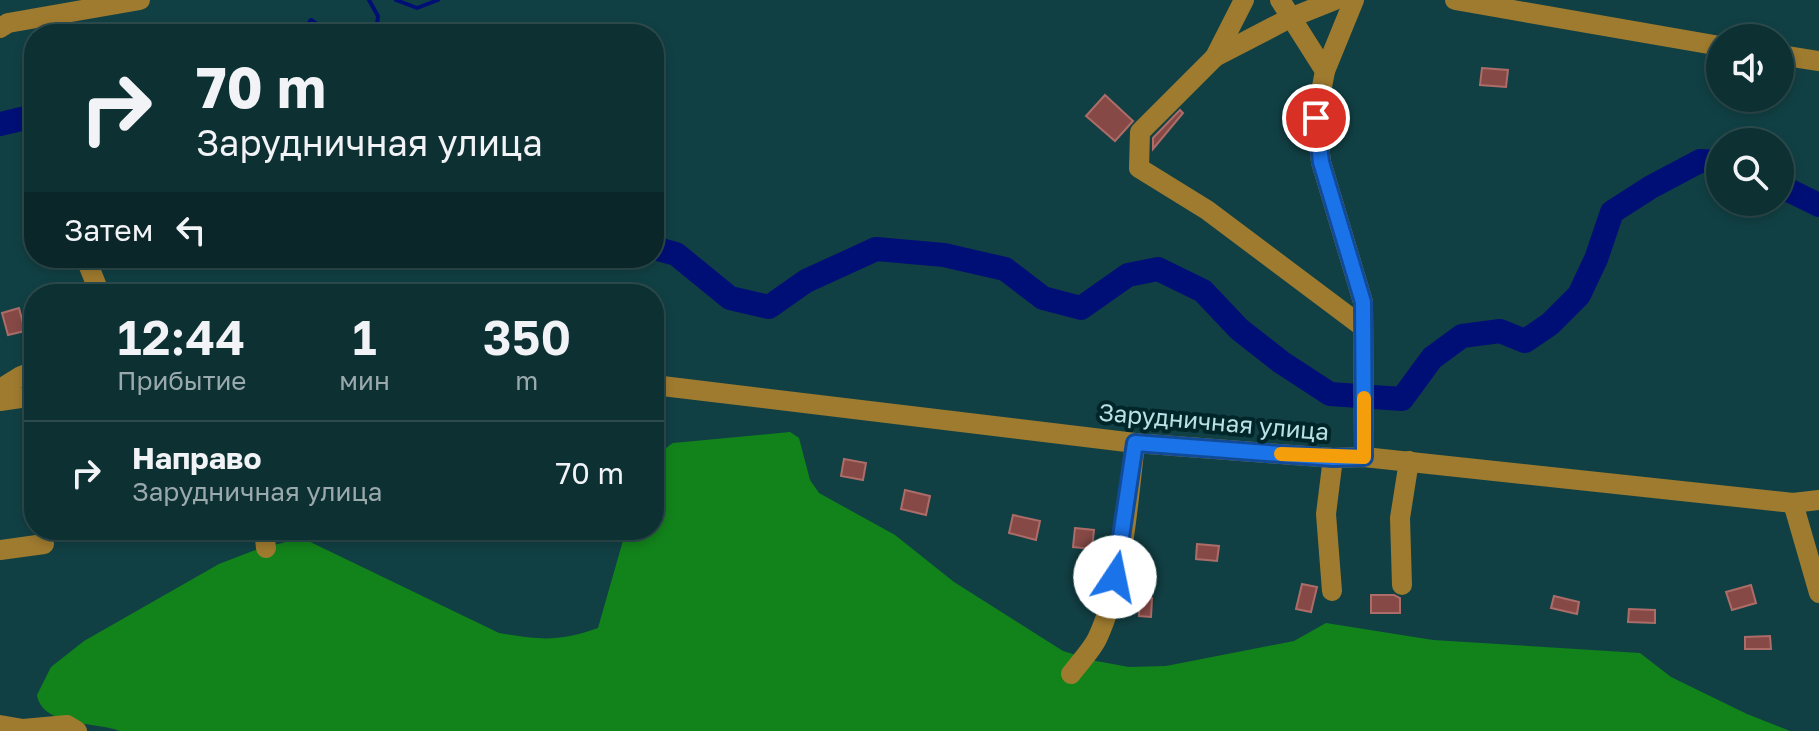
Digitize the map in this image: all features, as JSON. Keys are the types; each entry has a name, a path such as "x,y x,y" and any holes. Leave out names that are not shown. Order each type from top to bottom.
{"street":[{"path":"0,28 8,23 140,0"},
{"path":"1215,57 1244,0"},
{"path":"1335,0 1285,9 1215,57 1140,132 1139,168 1207,210 1363,327"},
{"path":"1354,0 1325,71 1316,118 1321,162 1363,302 1364,457"},
{"path":"1455,0 1706,44"},
{"path":"1285,9 1325,71"},
{"path":"1794,57 1819,61"},
{"path":"17,398 21,376 24,375"},
{"name":"Зарудничная улица","path":"664,386 1135,443 1409,461 1793,503 1819,500"},
{"path":"1071,674 1096,640 1109,604 1120,551 1135,443"},
{"path":"1332,591 1326,514 1333,458"},
{"path":"1402,585 1400,518 1409,461"},
{"path":"1793,503 1819,593"},
{"path":"0,550 44,544"},
{"path":"0,725 23,729 67,725 77,731"}],"green space":[{"path":"790,432 799,438 810,480 819,493 895,535 954,582 1063,651 1096,661 1129,667 1166,666 1294,641 1326,623 1433,640 1640,653 1671,677 1790,731 120,731 72,722 49,713 41,705 37,695 51,667 84,641 219,564 258,549 294,540 306,540 499,633 549,638 572,636 598,628 623,540 664,540 664,450 673,443"}],"building":[{"path":"1482,68 1508,70 1506,87 1480,85"},
{"path":"1105,95 1133,121 1115,141 1086,116"},
{"path":"1180,110 1183,113 1153,149 1153,138"},
{"path":"19,308 24,331 8,335 2,313"},
{"path":"844,459 866,463 863,480 841,476"},
{"path":"905,490 930,496 926,515 901,509"},
{"path":"1013,515 1040,521 1036,540 1009,533"},
{"path":"1075,528 1094,530 1092,549 1073,547"},
{"path":"1197,544 1219,546 1217,561 1196,559"},
{"path":"1302,584 1317,587 1311,612 1296,609"},
{"path":"1751,585 1756,603 1732,610 1726,592"},
{"path":"1371,595 1400,598 1400,613 1371,613"},
{"path":"1554,596 1579,602 1577,614 1551,608"},
{"path":"1140,597 1152,598 1151,617 1139,616"},
{"path":"1629,609 1655,610 1655,623 1628,622"},
{"path":"1770,636 1771,649 1745,649 1745,637"}],"waterway":[{"path":"369,0 378,16 377,24"},
{"path":"396,0 417,8 438,0"},
{"path":"308,24 311,20 317,24"},
{"path":"0,124 24,118"},
{"path":"664,251 676,254 730,298 769,307 806,281 876,249 944,255 1005,269 1043,298 1081,308 1128,275 1158,269 1203,291 1239,329 1281,362 1330,394 1402,399 1432,358 1462,336 1500,331 1525,341 1550,324 1579,295 1596,259 1612,212 1651,187 1700,161 1706,161"},
{"path":"1794,193 1819,205"}],"slow traffic":[{"path":"1281,454 1364,457 1364,398"}],"route":[{"path":"1115,577 1135,443 1333,458 1364,457 1363,302 1321,162 1316,118"}]}
